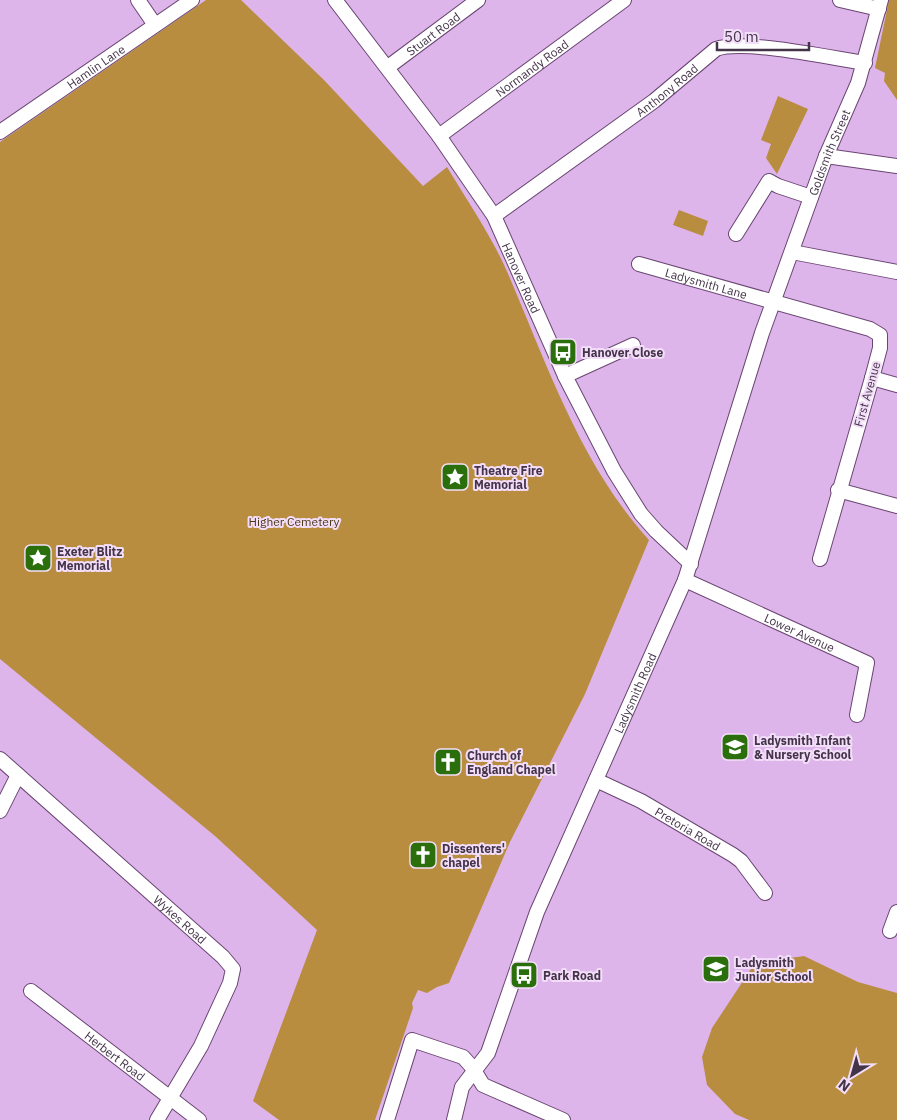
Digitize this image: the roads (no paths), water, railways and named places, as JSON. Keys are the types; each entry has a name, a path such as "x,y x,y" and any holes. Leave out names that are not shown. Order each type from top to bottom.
{"street":[{"path":"138,0 154,26"},
{"name":"Hamlin Lane","path":"0,132 192,0"},
{"name":"Hanover Road","path":"335,0 439,136 494,216 566,376 614,471 641,514 690,564"},
{"name":"Stuart Road","path":"388,67 478,0"},
{"name":"Normandy Road","path":"439,136 624,0"},
{"path":"840,0 880,4"},
{"name":"Goldsmith Street","path":"774,303 826,156 855,92 865,63 880,4"},
{"name":"Anthony Road","path":"494,216 654,101 716,49 725,46 765,48 865,63"},
{"path":"826,156 897,166"},
{"path":"736,234 769,181 811,197"},
{"path":"792,252 897,272"},
{"name":"Ladysmith Lane","path":"639,264 774,303"},
{"name":"First Avenue","path":"774,303 876,332 880,335 880,348 872,378 838,490 820,558"},
{"name":"Ladysmith Road","path":"454,1120 462,1087 488,1054 537,912 685,580 774,303"},
{"path":"566,376 633,345"},
{"path":"872,378 897,384"},
{"path":"838,490 897,506"},
{"name":"Lower Avenue","path":"685,580 867,663 857,715"},
{"name":"Wykes Road","path":"0,759 223,957 233,968 230,983 202,1046 158,1120"},
{"path":"0,811 18,775"},
{"name":"Pretoria Road","path":"596,780 641,801 733,855 741,861 765,893"},
{"path":"890,931 897,912"},
{"name":"Herbert Road","path":"31,992 199,1120"},
{"path":"387,1120 412,1040 463,1057 483,1085 563,1120"}],"place":[{"name":"Hanover Close","path":"563,352"},
{"name":"Theatre Fire Memorial","path":"455,477"},
{"name":"Exeter Blitz Memorial","path":"38,558"},
{"name":"Ladysmith Infant & Nursery School","path":"735,747"},
{"name":"Church of England Chapel","path":"448,762"},
{"name":"Dissenters' chapel","path":"423,855"},
{"name":"Ladysmith Junior School","path":"716,969"},
{"name":"Park Road","path":"524,975"}],"park label":[{"name":"Higher Cemetery","path":"294,521"}]}
